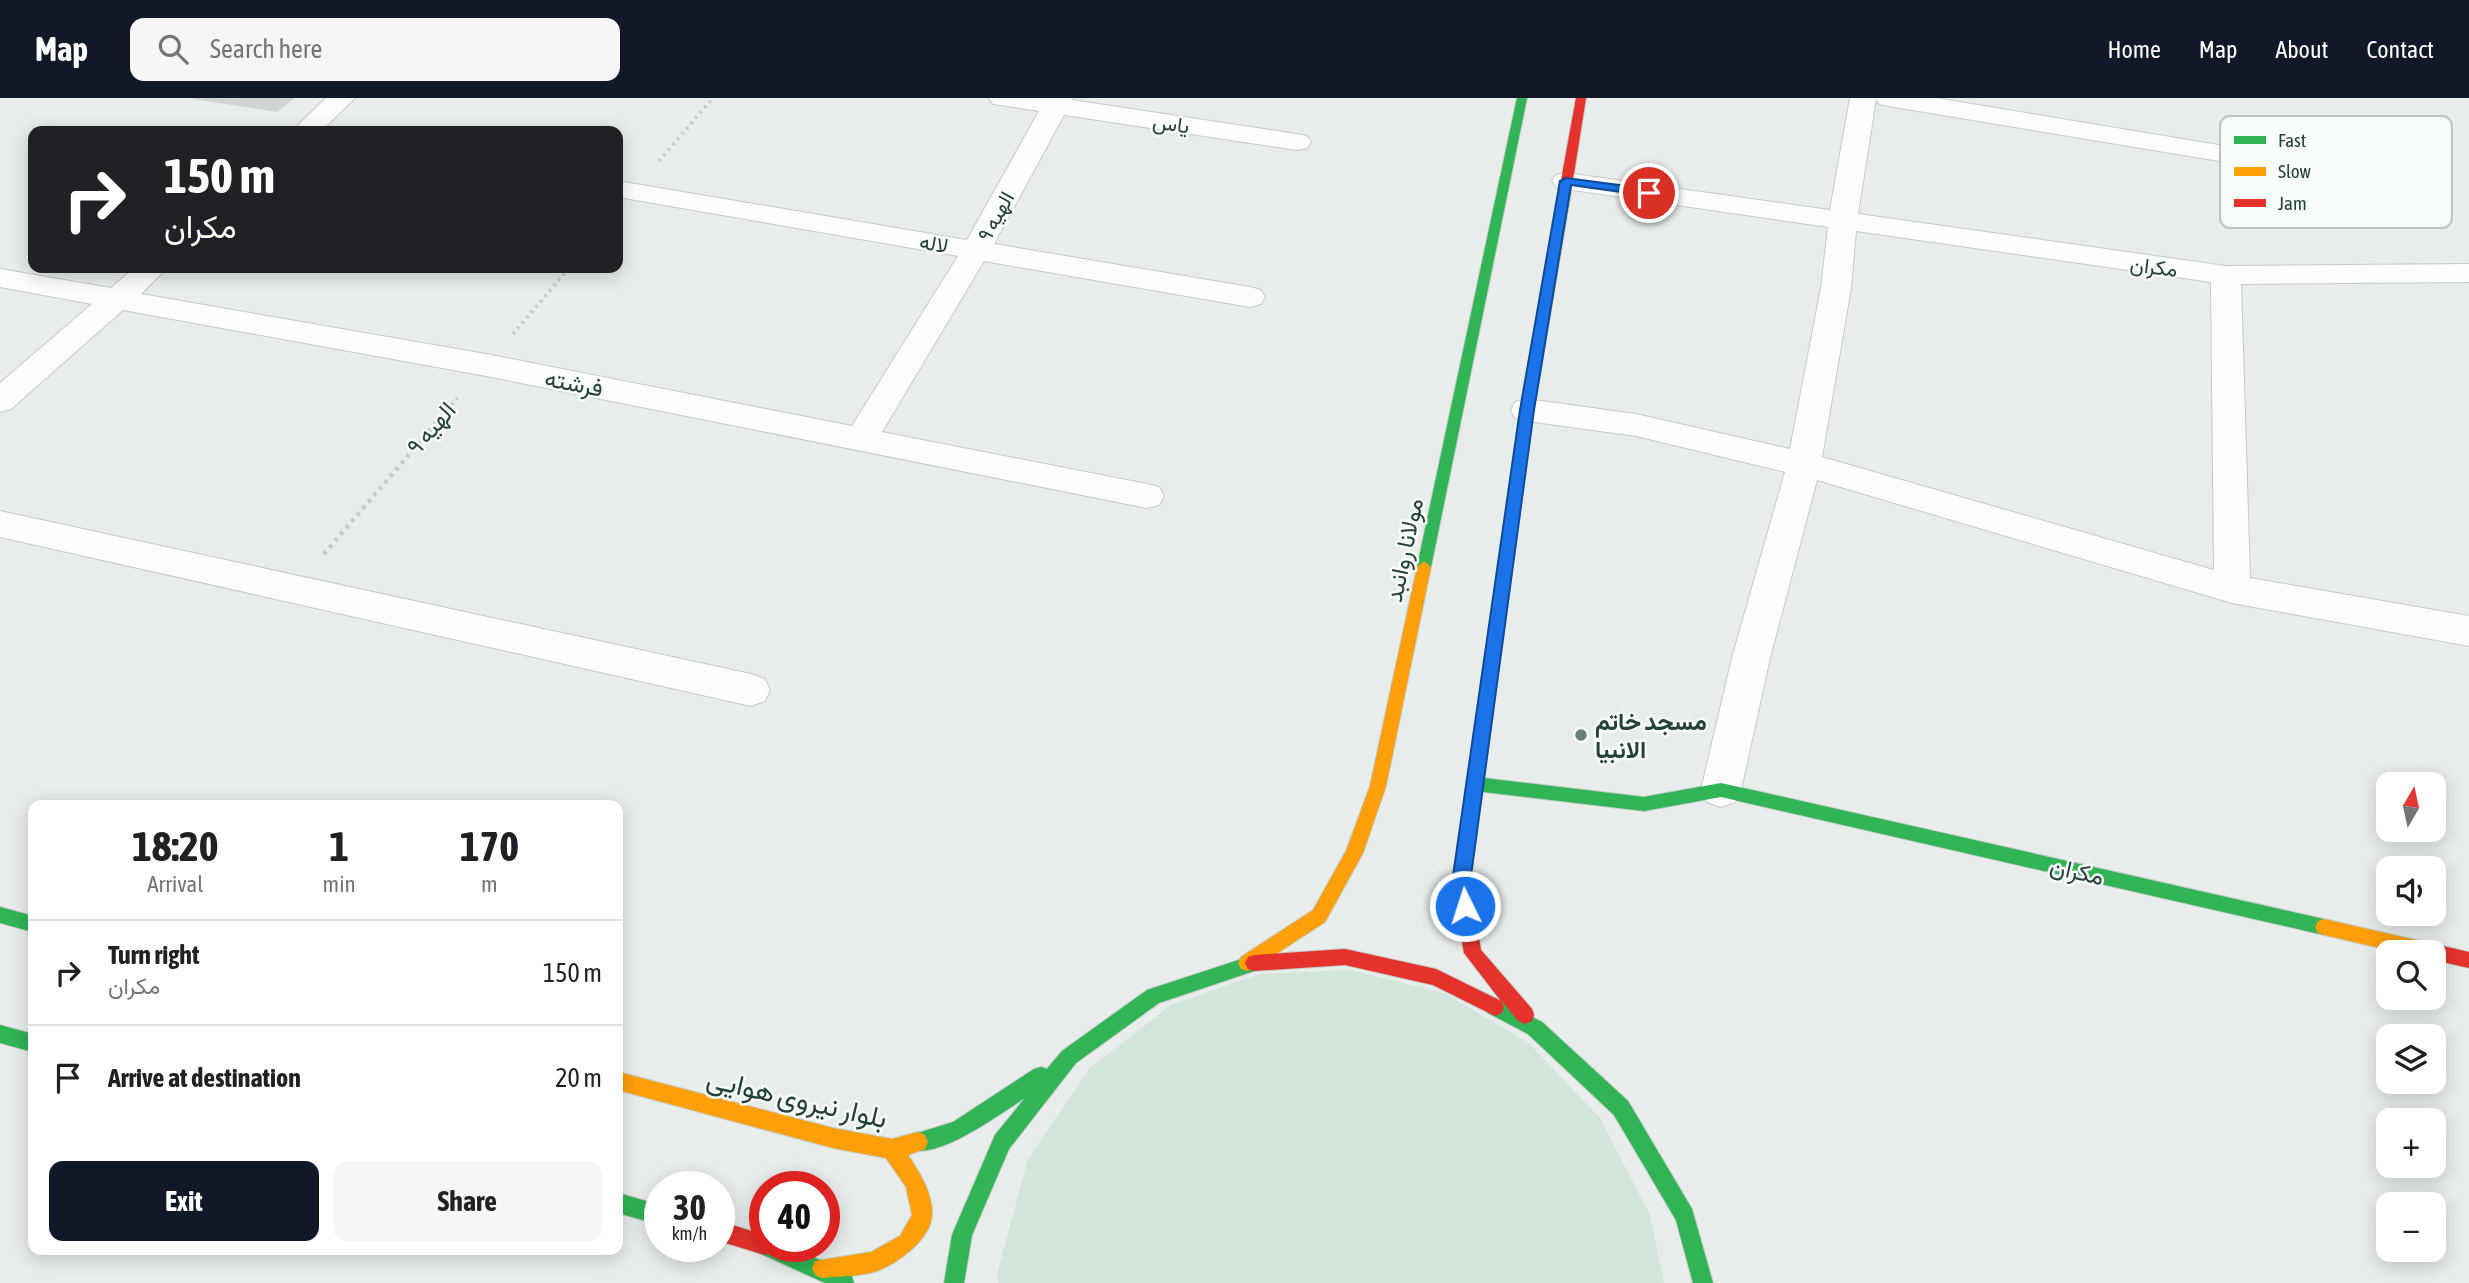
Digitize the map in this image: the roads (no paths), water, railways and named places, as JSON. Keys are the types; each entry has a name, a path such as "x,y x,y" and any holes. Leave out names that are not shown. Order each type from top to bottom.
{"street":[{"path":"311,126 342,98"},
{"name":"یاس","path":"1002,98 1057,102 1297,142"},
{"name":"مولانا روانبد","path":"1246,963 1319,916 1354,853 1378,786 1522,98"},
{"path":"1581,98 1527,410 1461,883 1474,953 1535,1028 1621,1108 1685,1216 1703,1283"},
{"path":"1721,790 1751,658 1804,464 1836,288 1843,219 1863,98"},
{"path":"1888,98 2220,153"},
{"name":"الهیه ۹","path":"861,439 976,250 1057,102"},
{"name":"مکران","path":"1566,181 2226,275 2469,273"},
{"name":"لاله","path":"626,190 1250,297"},
{"path":"0,401 147,273"},
{"path":"2226,275 2232,589"},
{"name":"فرشته","path":"0,278 485,365 1147,496"},
{"path":"1527,410 1636,425 1804,464 2232,589 2469,631"},
{"path":"0,524 751,690"},
{"name":"مکران","path":"1475,785 1644,804 1721,790 2381,940"},
{"path":"0,915 28,923"},
{"name":"مکران","path":"2446,955 2469,960"},
{"path":"954,1283 962,1235 1002,1142 1069,1057 1153,996 1246,963 1345,957 1436,977 1535,1028"},
{"path":"0,1034 28,1042"},
{"name":"بلوار نیروی هوایی","path":"623,1082 833,1138 892,1149 957,1131 1069,1057"},
{"path":"822,1268 874,1262 906,1243 922,1216 915,1183 892,1149"},
{"path":"623,1204 644,1210"},
{"path":"807,1262 849,1283"}],"place":[{"name":"مسجد خاتم الانبیا","path":"1581,735"}]}
